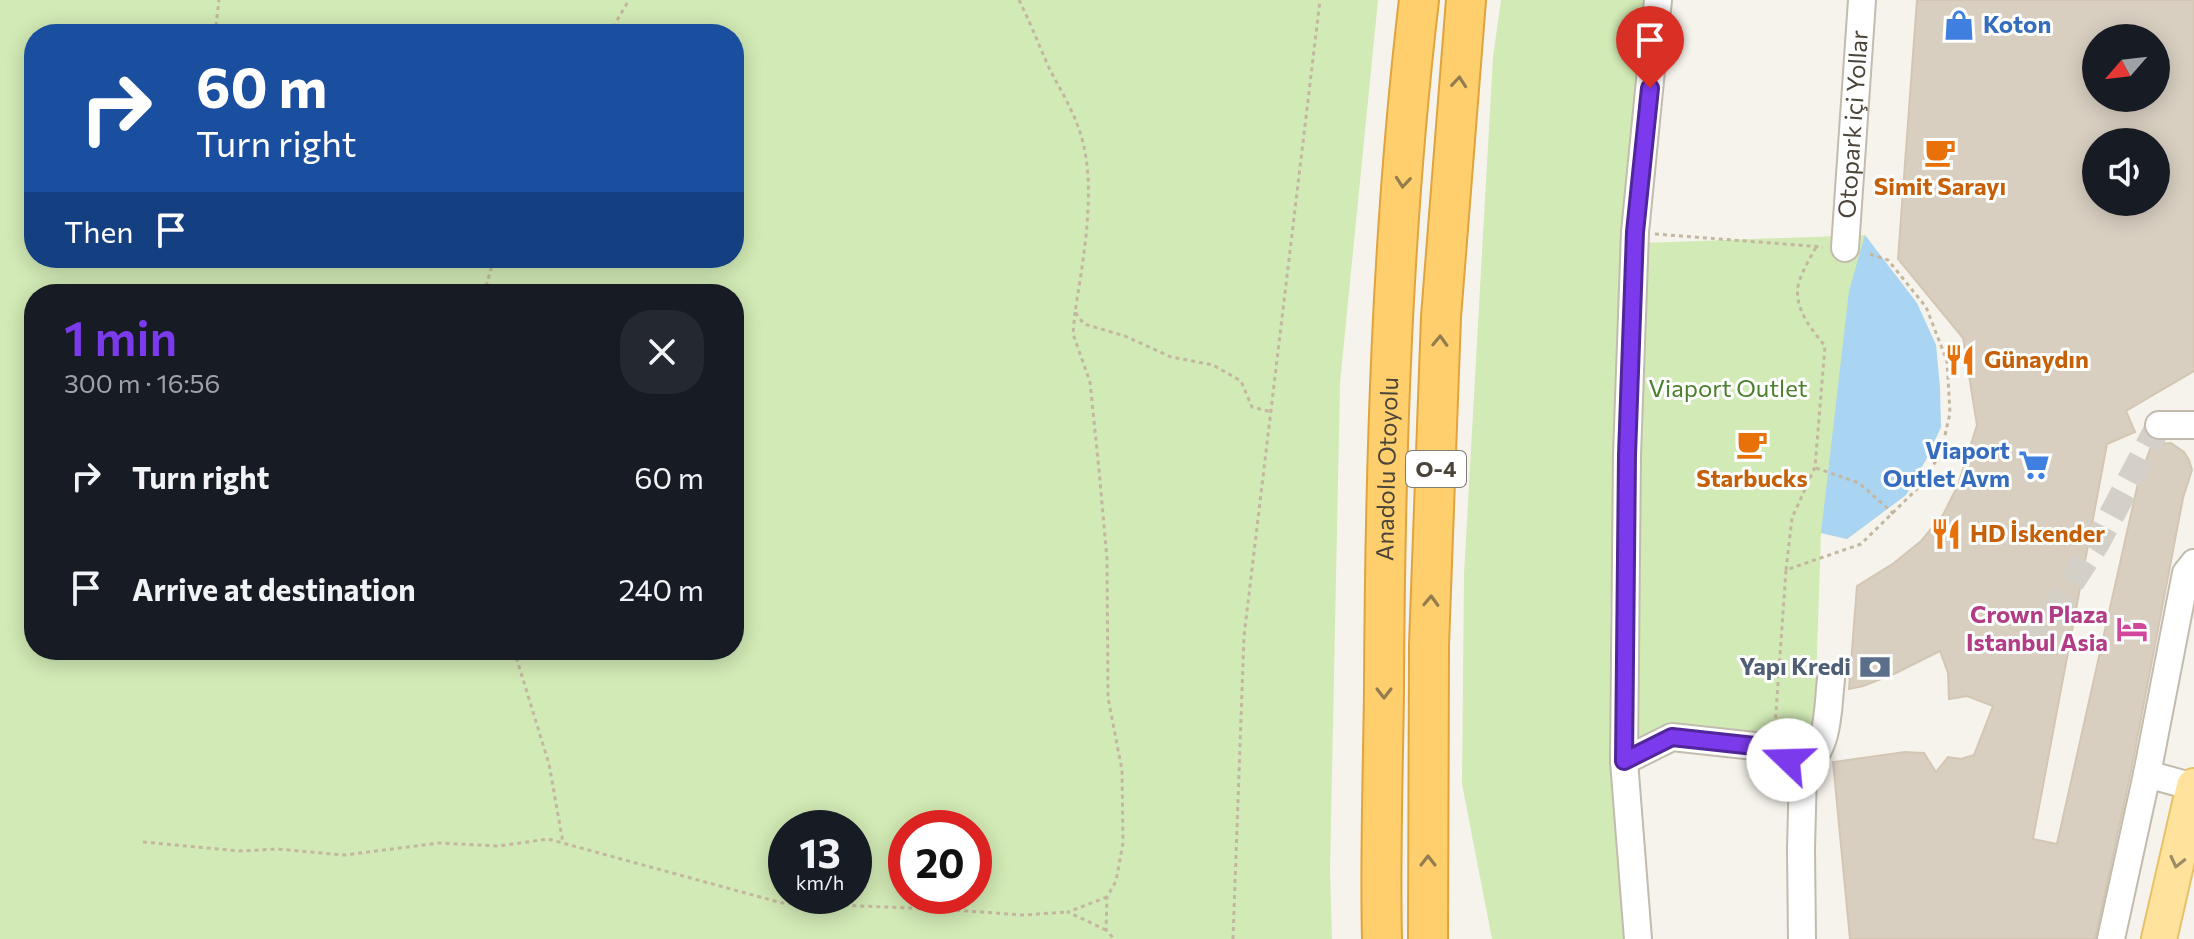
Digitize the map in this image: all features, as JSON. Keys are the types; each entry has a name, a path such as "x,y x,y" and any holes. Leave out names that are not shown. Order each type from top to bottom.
{"highway":[{"name":"Anadolu Otoyolu","path":"1382,939 1385,562 1399,228 1417,0"},
{"name":"Anadolu Otoyolu","path":"1428,939 1429,645 1441,317 1466,0"}],"main road":[{"path":"2159,939 2194,787"}],"lane":[{"path":"1638,939 1624,761 1627,455 1635,232 1658,0"},
{"name":"Otopark içi Yollar","path":"1845,248 1862,0"},
{"path":"2159,425 2194,425"},
{"path":"2111,939 2186,573 2194,563"},
{"path":"1802,939 1803,771 1824,741 1831,679"},
{"path":"1624,761 1672,737 1773,748 1803,771"},
{"path":"2147,774 2194,787"}],"path":[{"path":"216,24 219,0"},
{"path":"615,24 629,0"},
{"path":"1019,0 1067,100 1084,146 1089,187 1073,334 1090,382 1107,559 1108,698 1122,770 1123,843 1116,881 1107,897 1106,930"},
{"path":"1233,939 1244,636 1320,0"},
{"path":"1635,232 1845,248 1888,260 1926,307 1947,361 1950,413 1941,453 1920,486 1861,544 1786,570"},
{"path":"1773,748 1792,518 1815,467 1825,346 1807,325 1798,285 1816,246"},
{"path":"1075,312 1084,324 1125,336 1171,357 1213,365 1241,381 1252,407 1272,412"},
{"path":"1815,467 1859,483 1894,514"},
{"path":"517,660 549,764 563,843"},
{"path":"143,842 240,851 277,849 344,855 439,843 499,846 548,839 782,903 1023,915 1068,912 1107,897"},
{"path":"1068,912 1106,930 1114,939"}],"green space":[{"path":"0,0 1378,0 1340,383 1330,871 1332,939 0,939"},
{"path":"1501,0 1645,0 1624,234 1610,618 1631,939 1492,939 1462,784 1464,574 1493,57"},
{"name":"Viaport Outlet","path":"1865,235 1936,345 1941,427 1906,495 1847,539 1821,533 1814,740 1771,733 1639,751 1643,243"}],"water":[{"path":"1865,235 1917,303 1936,345 1941,427 1906,495 1847,539 1821,533 1849,291"}],"building":[{"name":"Viaport Outlet Avm","path":"1917,0 2194,0 2194,371 2126,411 2135,432 2107,444 2033,839 2057,844 2138,483 2150,449 2158,444 2171,443 2184,452 2192,470 2183,498 2131,771 2095,939 1850,939 1833,762 1905,752 1924,753 1936,772 1948,757 1961,759 1974,755 1993,706 1967,696 1949,699 1948,673 1940,651 1894,674 1849,689 1857,586 1894,563 1921,541 1943,515 1958,485 1977,425 1963,338 1898,259"}],"tunnel":[{"path":"2029,648 2097,543 2159,425"}],"place":[{"name":"Koton","path":"1959,25"},
{"name":"Simit Sarayı","path":"1940,152"},
{"name":"Günaydın","path":"1960,360"},
{"name":"Starbucks","path":"1752,444"},
{"name":"Viaport Outlet Avm","path":"2034,465"},
{"name":"HD İskender","path":"1946,534"},
{"name":"Crown Plaza Istanbul Asia","path":"2132,629"},
{"name":"Yapı Kredi","path":"1875,667"}],"route":[{"path":"1650,88 1635,232 1627,455 1624,761 1672,737 1773,748 1788,760"}]}
